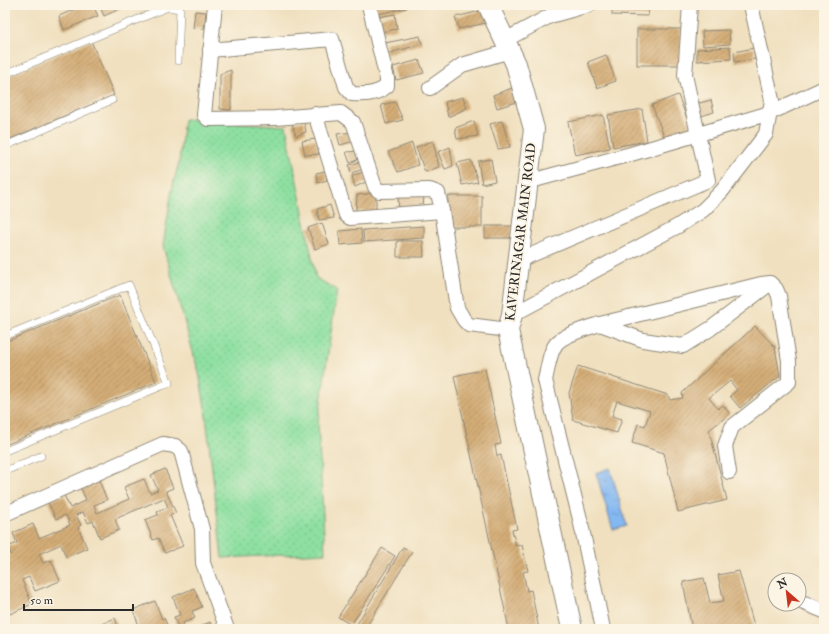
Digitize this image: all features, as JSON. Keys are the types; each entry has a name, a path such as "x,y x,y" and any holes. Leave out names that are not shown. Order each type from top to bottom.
{"street":[{"path":"215,5 203,111 204,115 208,120 275,118 341,113 353,122 375,187 379,191 430,190 438,193 457,308 464,320 469,325 510,322 678,226 703,210 722,191 766,134 770,113 772,100 751,5"},
{"path":"210,50 332,39 346,87 352,94 362,95 382,90 387,86 387,79 370,5"},
{"name":"KAVERINAGAR MAIN ROAD","path":"488,5 516,64 534,129 510,322 572,629"},
{"path":"430,88 462,65 507,46 550,16 589,5"},
{"path":"517,261 708,180 685,66 690,5"},
{"path":"528,182 631,154 770,113 824,88"},
{"path":"315,114 346,215 350,218 442,211"},
{"path":"600,324 644,340 683,346 710,329 770,283"},
{"path":"603,629 580,519 545,380 550,360 557,343 579,330 600,324 770,283 776,288 779,296 789,361 789,382 732,427 725,446 729,472"},
{"path":"5,514 163,444 174,446 181,451 202,529 203,563 226,629"},
{"path":"807,604 824,611"}],"lane":[{"path":"5,74 168,7 180,9 178,61"},
{"path":"5,146 112,100"},
{"path":"5,336 129,285 169,383 5,451"},
{"path":"5,471 41,456"}],"green space":[{"path":"184,119 286,126 316,278 337,290 318,423 325,553 222,558 205,407 199,373 163,246 172,189 179,162"}],"water":[{"path":"610,468 627,526 613,530 596,473"}],"building":[{"path":"84,5 93,5 98,16 64,30 59,16"},
{"path":"99,5 128,5 104,16"},
{"path":"376,5 406,5 407,8 377,14"},
{"path":"612,5 649,5 648,16 612,15"},
{"path":"485,10 490,22 459,29 455,17"},
{"path":"195,11 206,12 204,29 193,28"},
{"path":"395,14 397,29 380,32 378,17"},
{"path":"637,29 681,29 681,65 637,65"},
{"path":"729,30 730,44 703,46 702,31"},
{"path":"420,36 422,44 386,54 385,43"},
{"path":"91,41 114,95 5,141 5,77"},
{"path":"730,47 731,59 697,61 697,49"},
{"path":"754,48 755,59 735,62 734,52"},
{"path":"606,55 616,81 597,88 588,62"},
{"path":"419,60 424,73 396,80 393,67"},
{"path":"231,70 231,110 220,109 220,74"},
{"path":"518,86 520,101 497,108 493,95"},
{"path":"678,95 691,129 665,139 652,105"},
{"path":"463,97 467,108 448,117 445,102"},
{"path":"711,100 714,112 698,117 695,104"},
{"path":"395,102 403,120 386,124 381,105"},
{"path":"642,109 647,141 613,147 608,115"},
{"path":"603,115 610,148 575,155 568,122"},
{"path":"304,121 306,132 296,136 292,124"},
{"path":"474,121 478,136 457,139 455,128"},
{"path":"502,121 510,147 498,149 490,124"},
{"path":"352,132 355,141 340,145 337,134"},
{"path":"316,139 319,154 305,155 302,141"},
{"path":"433,141 439,167 425,172 416,147"},
{"path":"412,143 418,165 398,172 388,152"},
{"path":"450,147 453,166 445,169 438,152"},
{"path":"359,151 361,158 350,163 346,152"},
{"path":"491,159 495,181 482,184 478,161"},
{"path":"471,160 478,182 462,185 457,163"},
{"path":"363,161 364,169 351,173 349,165"},
{"path":"325,171 327,180 318,183 316,173"},
{"path":"363,172 368,181 355,187 352,176"},
{"path":"376,193 376,212 356,211 357,195"},
{"path":"424,194 423,210 399,211 398,197"},
{"path":"448,196 482,196 482,227 448,227"},
{"path":"330,205 334,218 319,220 317,209"},
{"path":"322,223 329,244 315,249 308,228"},
{"path":"424,226 424,238 364,242 363,230"},
{"path":"485,226 512,226 512,238 485,238"},
{"path":"361,229 362,243 340,245 339,231"},
{"path":"397,241 423,241 424,257 397,257"},
{"path":"120,295 156,382 5,445 5,342"},
{"path":"755,326 775,347 780,376 740,408 730,396 737,390 730,381 709,398 718,409 723,405 730,414 709,430 727,500 678,512 664,453 632,443 638,424 645,426 650,411 617,401 612,416 622,419 617,433 573,420 569,393 578,366 668,395 670,400 683,398 682,393"},
{"path":"485,369 501,444 495,445 497,456 501,455 517,529 512,530 516,546 522,545 528,571 523,572 527,591 531,590 539,629 509,629 454,376"},
{"path":"165,469 173,488 166,491 176,513 170,515 183,546 165,553 158,538 153,540 145,520 158,515 157,512 168,507 164,498 115,519 119,530 100,538 93,521 88,523 83,512 76,515 81,525 78,527 87,548 66,557 61,544 39,554 43,563 51,560 60,581 35,591 29,577 22,580 32,604 10,614 5,602 5,577 7,577 5,572 5,535 9,545 7,546 11,555 8,547 17,543 13,533 33,524 39,538 70,525 66,515 56,519 48,502 64,495 70,508 86,500 80,486 98,478 107,500 94,505 97,513 129,499 124,487 144,479 150,493 158,490 151,475"},
{"path":"403,547 412,552 365,629 354,629"},
{"path":"382,548 395,556 351,625 338,617"},
{"path":"739,571 755,629 692,629 683,582 704,578 710,603 724,601 718,575"},
{"path":"194,588 202,607 192,611 195,618 183,623 185,629 179,629 174,617 180,615 173,597"},
{"path":"155,601 162,619 164,618 169,629 139,629 136,624 138,623 133,610"},
{"path":"115,618 119,629 98,629 97,626"},
{"path":"210,622 212,629 194,629"}]}
